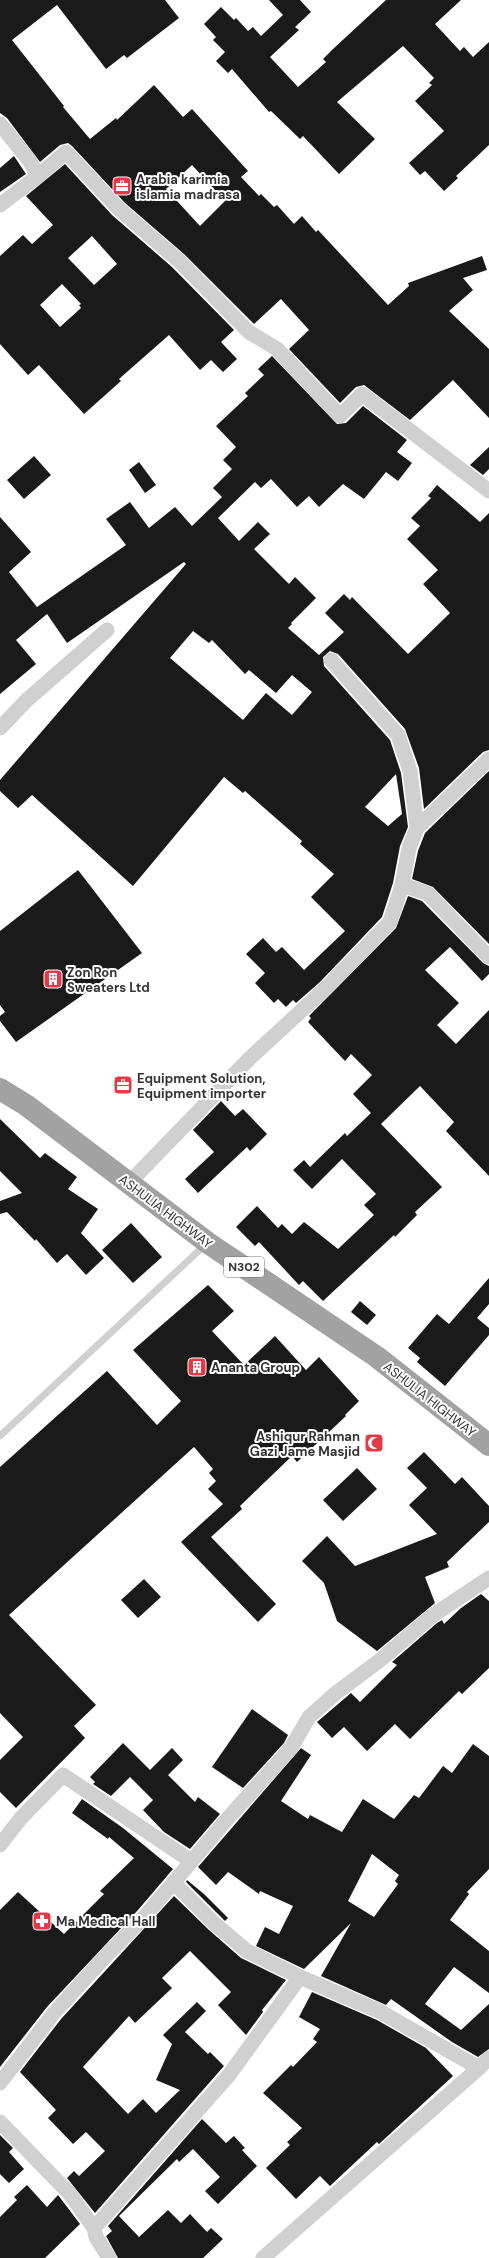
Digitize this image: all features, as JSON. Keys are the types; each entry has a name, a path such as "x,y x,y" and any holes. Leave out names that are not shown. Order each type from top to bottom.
{"highway":[{"name":"ASHULIA HIGHWAY","path":"0,1089 129,1183 208,1243 377,1357 489,1445"}],"street":[{"path":"0,124 29,160 38,176"},
{"path":"0,205 66,152 119,209 178,260 249,332 277,349 340,416 362,394 489,490"},
{"path":"0,728 27,700 107,630"},
{"path":"331,660 398,735 410,771 417,828"},
{"path":"129,1183 250,1058 326,988 390,922 402,885 409,848 417,828 489,758"},
{"path":"402,885 427,893 489,957"},
{"path":"0,2083 54,2013 103,1959 145,1916 191,1861 291,1748 309,1717 336,1693 432,1616 489,1578"},
{"path":"0,1845 21,1818 63,1775 191,1861"},
{"path":"174,1883 215,1924 247,1951 300,1977 381,2012 484,2063 263,2258"},
{"path":"94,2228 229,2075 300,1977"},
{"path":"0,2122 69,2193 94,2228 96,2236 109,2258"}],"lane":[{"path":"0,1436 208,1243"}],"building":[{"path":"0,0 165,0 179,18 127,58 124,55 106,69 57,5 12,40 64,106 63,107 90,139 116,118 117,120 154,85 183,117 192,109 248,171 241,177 259,196 261,194 274,207 277,205 294,224 302,216 316,232 318,230 388,305 409,286 408,283 482,256 487,270 463,278 473,290 449,311 489,349 489,418 453,380 410,420 364,385 356,387 340,403 289,349 309,330 281,299 254,324 184,254 125,203 72,146 68,143 60,145 40,162 7,118 0,113","holes":["192,165 225,201 200,226 166,189"]},
{"path":"269,0 300,0 311,12 295,27 299,30 270,57 298,87 326,62 323,59 333,49 386,0 461,0 435,24 460,51 464,47 473,57 489,42 489,145 456,176 458,178 444,191 425,171 420,175 409,163 444,131 415,101 432,85 429,83 434,78 403,46 337,102 375,139 339,174 303,136 300,139 271,111 269,112 232,69 228,73 216,61 225,52 213,40 216,37 204,24 221,7 234,20 236,18 248,31 253,27 261,36 283,15"},
{"path":"14,156 26,174 0,192 0,168"},
{"path":"65,164 112,215 172,267 234,330 221,342 237,359 223,372 211,360 200,370 169,335 119,379 121,381 84,414 39,365 28,375 0,344 0,256 23,235 32,244 53,225 26,196","holes":["92,236 117,264 94,285 68,258","62,284 81,304 79,305 81,308 60,327 40,305"]},
{"path":"272,356 337,424 346,423 363,406 407,440 397,452 412,463 398,481 386,472 364,499 343,484 319,507 309,496 297,507 271,479 261,488 255,482 218,518 239,541 258,522 270,534 254,549 289,584 295,577 316,598 291,623 292,624 288,628 319,655 344,632 325,613 344,594 350,600 352,597 408,654 450,613 423,584 438,570 407,539 420,526 411,518 431,498 428,496 437,485 480,522 489,513 489,750 483,752 424,809 419,768 405,729 338,654 330,651 323,657 324,666 390,740 401,773 408,827 400,846 393,883 382,917 320,982 296,1003 293,1000 286,1007 278,999 274,1003 255,983 265,973 246,954 263,938 276,952 282,947 304,970 345,931 311,897 334,874 300,844 302,841 245,791 243,793 224,777 133,886 32,795 18,808 0,791 0,780 186,564 184,562 67,643 47,614 16,640 36,664 0,694 0,517 31,552 9,572 37,607 126,545 106,519 130,502 149,528 175,507 192,526 222,497 213,488 232,469 223,460 236,447 216,426 248,396 245,393 264,375 258,369","holes":["193,631 209,643 212,640 245,674 249,670 276,693 292,675 312,692 292,715 266,693 243,720 170,658","396,774 402,814 388,826 365,807"]},
{"path":"489,447 489,469 483,475 470,465"},
{"path":"34,456 51,475 24,499 7,480"},
{"path":"139,462 156,485 145,493 129,470"},
{"path":"489,771 489,944 433,887 412,879 418,851 425,833"},
{"name":"Zon Ron Sweaters Ltd","path":"78,870 142,953 16,1042 0,1021 0,1016 5,1012 0,1005 0,931"},
{"path":"408,896 422,901 483,963 489,966 489,974 482,981 450,947 425,970 459,1003 437,1025 456,1044 489,1010 489,1176 446,1131 454,1122 420,1086 381,1124 442,1187 415,1212 417,1215 395,1237 394,1235 323,1301 303,1281 299,1285 259,1242 255,1246 236,1227 257,1206 278,1228 282,1224 292,1234 304,1222 338,1249 374,1215 364,1205 376,1194 342,1159 312,1189 293,1170 304,1160 310,1167 345,1133 347,1136 371,1113 353,1094 372,1075 351,1054 345,1061 308,1022 311,1018 309,1016 396,928"},
{"path":"221,1101 235,1116 243,1109 267,1134 250,1151 247,1147 198,1193 185,1179 214,1152 193,1130"},
{"path":"0,1119 40,1158 45,1153 77,1177 68,1189 98,1209 81,1233 104,1258 86,1275 67,1254 57,1263 36,1239 35,1241 7,1212 0,1214 0,1201 22,1193 0,1171"},
{"path":"131,1223 162,1257 133,1283 102,1250"},
{"path":"489,1278 489,1304 477,1318 489,1328 489,1335 445,1386 417,1362 420,1358 408,1348 437,1314 449,1324"},
{"path":"208,1285 234,1311 212,1331 244,1365 275,1336 306,1370 319,1357 359,1401 345,1415 346,1416 297,1462 292,1456 240,1506 242,1509 211,1537 276,1604 258,1622 181,1542 223,1504 208,1489 216,1481 209,1473 213,1469 194,1447 9,1615 96,1705 74,1726 85,1738 16,1808 0,1792 0,1760 23,1737 0,1713 0,1467 107,1371 157,1425 181,1401 133,1350"},
{"path":"360,1301 376,1315 367,1325 351,1312"},
{"path":"424,1452 455,1484 462,1477 489,1506 489,1522 447,1562 449,1567 425,1577 435,1603 377,1651 337,1621 324,1583 302,1561 327,1536 355,1566 437,1534 409,1505 427,1488 407,1468"},
{"path":"357,1468 377,1489 343,1521 323,1500"},
{"path":"144,1579 161,1597 138,1618 121,1600"},
{"path":"481,1594 489,1601 489,1668 462,1694 459,1691 410,1739 395,1724 367,1751 344,1727 332,1738 317,1722 351,1693 360,1702 397,1665 392,1662 437,1623 442,1620 444,1624 461,1608"},
{"path":"252,1709 288,1735 284,1743 243,1788 212,1767"},
{"path":"123,1743 150,1770 172,1748 183,1760 168,1775 195,1802 198,1797 220,1814 190,1849 164,1832 143,1810 153,1800 130,1777 111,1796 93,1784 95,1782 90,1777"},
{"path":"473,1744 489,1756 489,1869 467,1892 469,1894 450,1920 489,1951 489,1993 454,1967 425,2004 461,2030 489,2004 489,2049 478,2057 452,2042 391,1999 386,2005 321,1976 351,1923 304,1969 256,1946 265,1927 279,1934 293,1906 260,1891 259,1894 228,1872 216,1885 198,1867 301,1748 311,1755 281,1801 308,1819 310,1815 342,1832 363,1799 394,1819 414,1795 419,1798 443,1766 452,1773","holes":["372,1854 399,1875 395,1881 398,1884 374,1917 348,1901"]},
{"path":"82,1799 123,1828 173,1869 138,1910 47,2007 0,2067 0,1910 18,1892 64,1934 104,1894 100,1891 134,1858 109,1837 108,1839 72,1813"},
{"path":"187,1880 204,1894 228,1918 225,1921 186,1882"},
{"path":"174,1896 241,1958 286,1980 262,2010 263,2012 246,2035 218,2005 231,1992 190,1951 162,1978 172,1988 135,2023 129,2016 83,2067 128,2114 143,2099 156,2113 180,2090 156,2080 172,2044 163,2035 197,2002 206,2011 185,2032 208,2054 210,2052 224,2066 95,2213 67,2178 74,2171 79,2176 105,2151 86,2132 73,2144 48,2118 56,2110 20,2072 61,2019"},
{"path":"312,1992 377,2020 426,2048 453,2076 379,2144 377,2142 330,2186 320,2176 296,2199 266,2168 290,2145 287,2142 302,2128 263,2093 291,2065 293,2067 317,2042 313,2039 320,2029 299,2017"},
{"path":"202,2119 226,2143 234,2136 245,2148 242,2150 257,2166 218,2204 205,2191 220,2177 193,2149 179,2162 177,2159 119,2216 139,2237 168,2210 181,2223 190,2214 207,2232 211,2228 223,2239 203,2258 118,2258 106,2236 112,2231 108,2226"},
{"path":"0,2135 13,2148 9,2152 24,2169 9,2183 0,2174"},
{"path":"27,2185 47,2207 58,2195 80,2224 45,2258 0,2258 0,2217 17,2200 14,2197"}],"place":[{"name":"Arabia karimia islamia madrasa","path":"122,186"},
{"name":"Zon Ron Sweaters Ltd","path":"53,979"},
{"name":"Equipment Solution, Equipment importer","path":"123,1085"},
{"name":"Ananta Group","path":"197,1367"},
{"name":"Ashiqur Rahman Gazi Jame Masjid","path":"374,1443"},
{"name":"Ma Medical Hall","path":"42,1921"}]}
